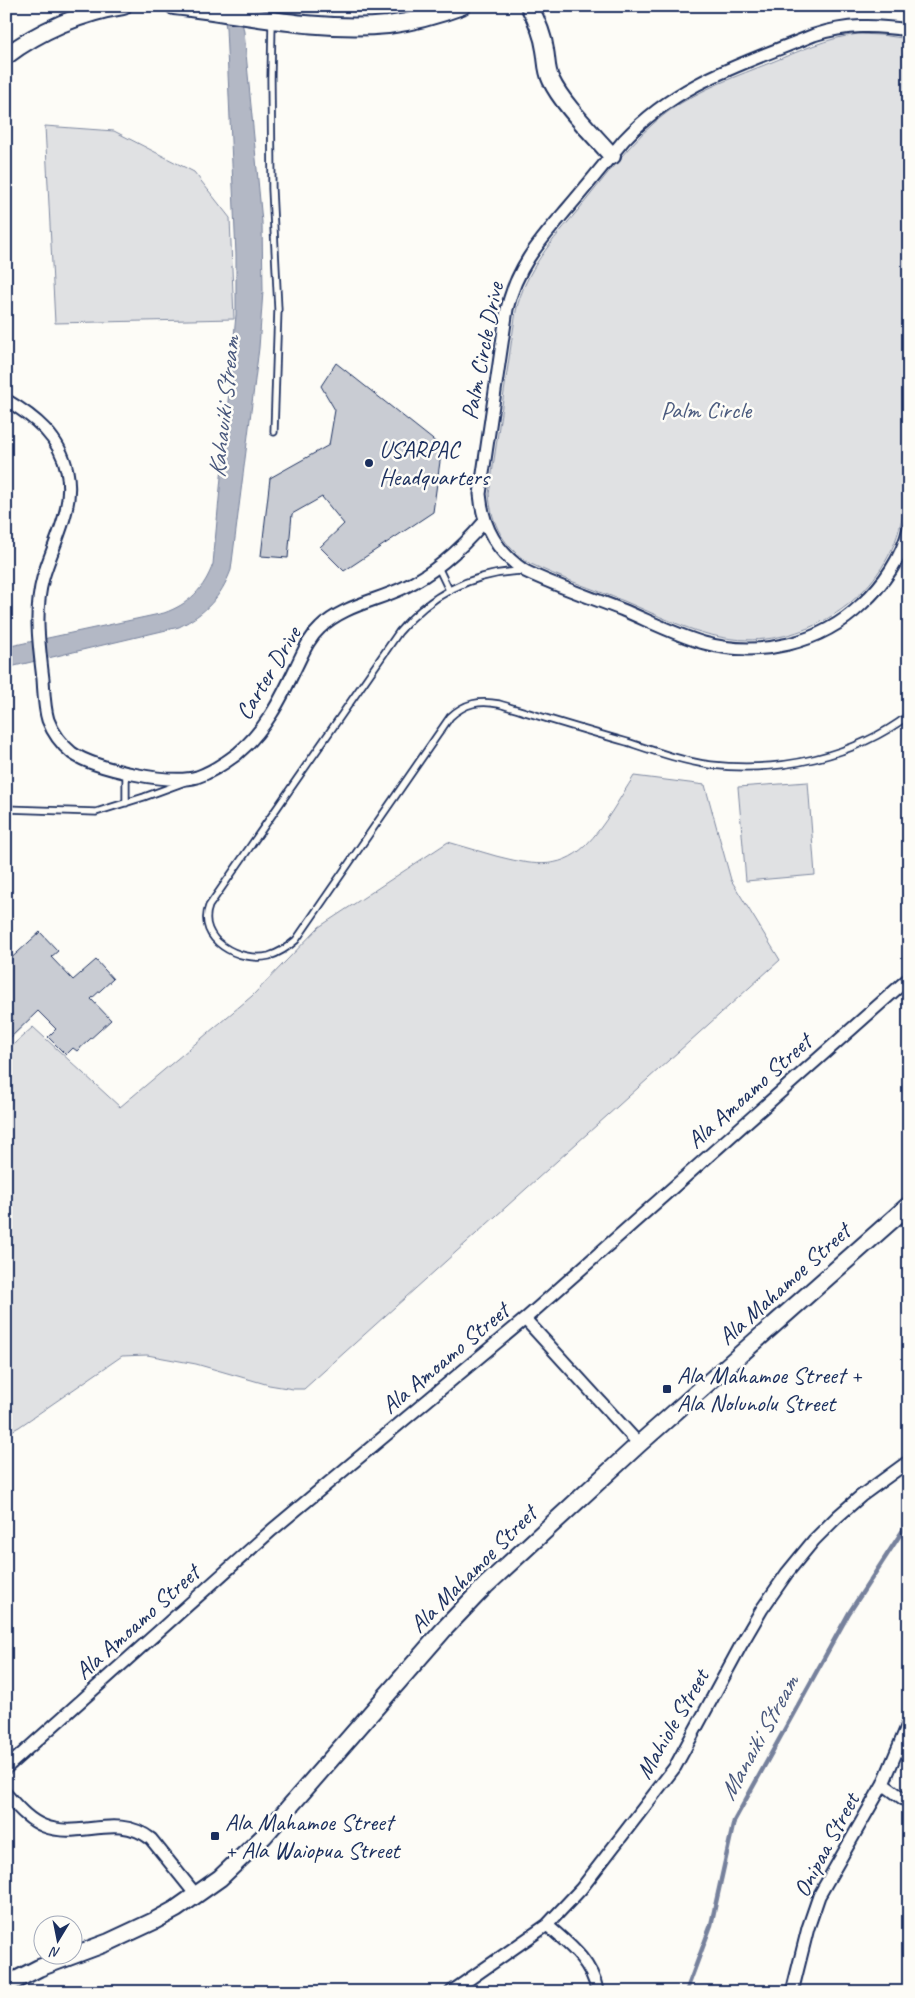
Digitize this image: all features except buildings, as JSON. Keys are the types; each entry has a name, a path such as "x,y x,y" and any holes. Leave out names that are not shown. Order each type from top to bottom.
{"street":[{"path":"6,56 20,45 74,19 123,6"},
{"path":"174,6 192,7 294,23 332,26 388,25 436,15 462,6"},
{"path":"528,6 539,27 545,49 546,65 552,82 573,112 612,156"},
{"name":"Palm Circle Drive","path":"909,30 870,25 828,30 694,85 664,104 636,127 529,256 510,295 481,480 481,508 484,522 505,556 525,571 702,642 738,648 774,647 809,638 842,621 856,610 881,584 891,570 907,537 909,528"},
{"name":"Carter Drive","path":"6,400 46,429 59,448 67,472 69,490 66,509 40,590 38,606 38,637 48,718 58,738 75,754 85,759 126,771 161,779 179,780 196,777 212,771 239,752 266,723 277,706 309,641 327,622 366,602 404,588 438,567 455,553 484,522"},
{"name":"Ala Amoamo Street","path":"6,1768 272,1530 525,1319 909,978"},
{"name":"Ala Mahamoe Street","path":"6,1985 39,1968 140,1929 176,1909 220,1878 264,1836 446,1627 485,1586 639,1444 909,1205"},
{"path":"525,1319 639,1444"},
{"name":"Mahiole Street","path":"452,1992 547,1925 592,1875 675,1767 745,1638 787,1573 814,1540 837,1518 862,1496 909,1461"},
{"name":"Onipaa Street","path":"792,1992 808,1928 819,1896 883,1784 909,1722"},
{"path":"883,1784 909,1803"},
{"path":"6,1794 24,1813 44,1826 61,1830 127,1827 144,1834 196,1895"},
{"path":"547,1925 582,1958 592,1972 597,1990"}],"lane":[{"path":"272,19 272,189 278,309 274,432"},
{"path":"438,567 449,590"},
{"path":"525,571 493,574 464,582 422,608 400,632 209,906 206,918 208,931 226,948 238,954 258,957 278,952 296,940 450,716 463,706 471,703 490,702 499,704 687,761 733,767 778,765 823,756 866,740 909,715"},
{"path":"126,771 126,803"},
{"path":"6,809 96,812 196,777"}],"green space":[{"name":"Palm Circle","path":"858,34 909,39 909,485 897,535 891,551 878,573 861,593 842,609 820,622 797,632 772,638 746,640 720,637 684,626 529,563 512,550 500,534 490,505 489,494 516,311 526,282 541,256 632,144 669,111 693,96 732,78 814,45"},
{"path":"45,126 114,131 194,172 230,218 234,319 55,323"},
{"path":"634,776 705,785 731,880 780,960 304,1389 269,1385 196,1364 147,1355 122,1356 6,1434 6,1051 33,1027 120,1107 252,996 319,927 448,842 496,856 531,863 543,864 565,859 576,854 593,838"},
{"path":"808,782 815,875 746,881 738,787"}],"shaded area":[{"path":"222,6 239,6 244,32 262,222 263,291 259,348 231,570 227,580 211,604 197,616 179,627 6,668 6,647 164,613 181,605 200,588 213,564 236,315 236,255 226,28"}],"waterway":[{"name":"Manaiki Stream","path":"686,1992 711,1925 734,1821 849,1613 909,1521"}],"place":[{"name":"USARPAC Headquarters","path":"369,463"},
{"name":"Ala Mahamoe Street + Ala Nolunolu Street","path":"667,1389"},
{"name":"Ala Mahamoe Street + Ala Waiopua Street","path":"215,1836"}],"water label":[{"name":"Kahauiki Stream","path":"223,407"}]}
